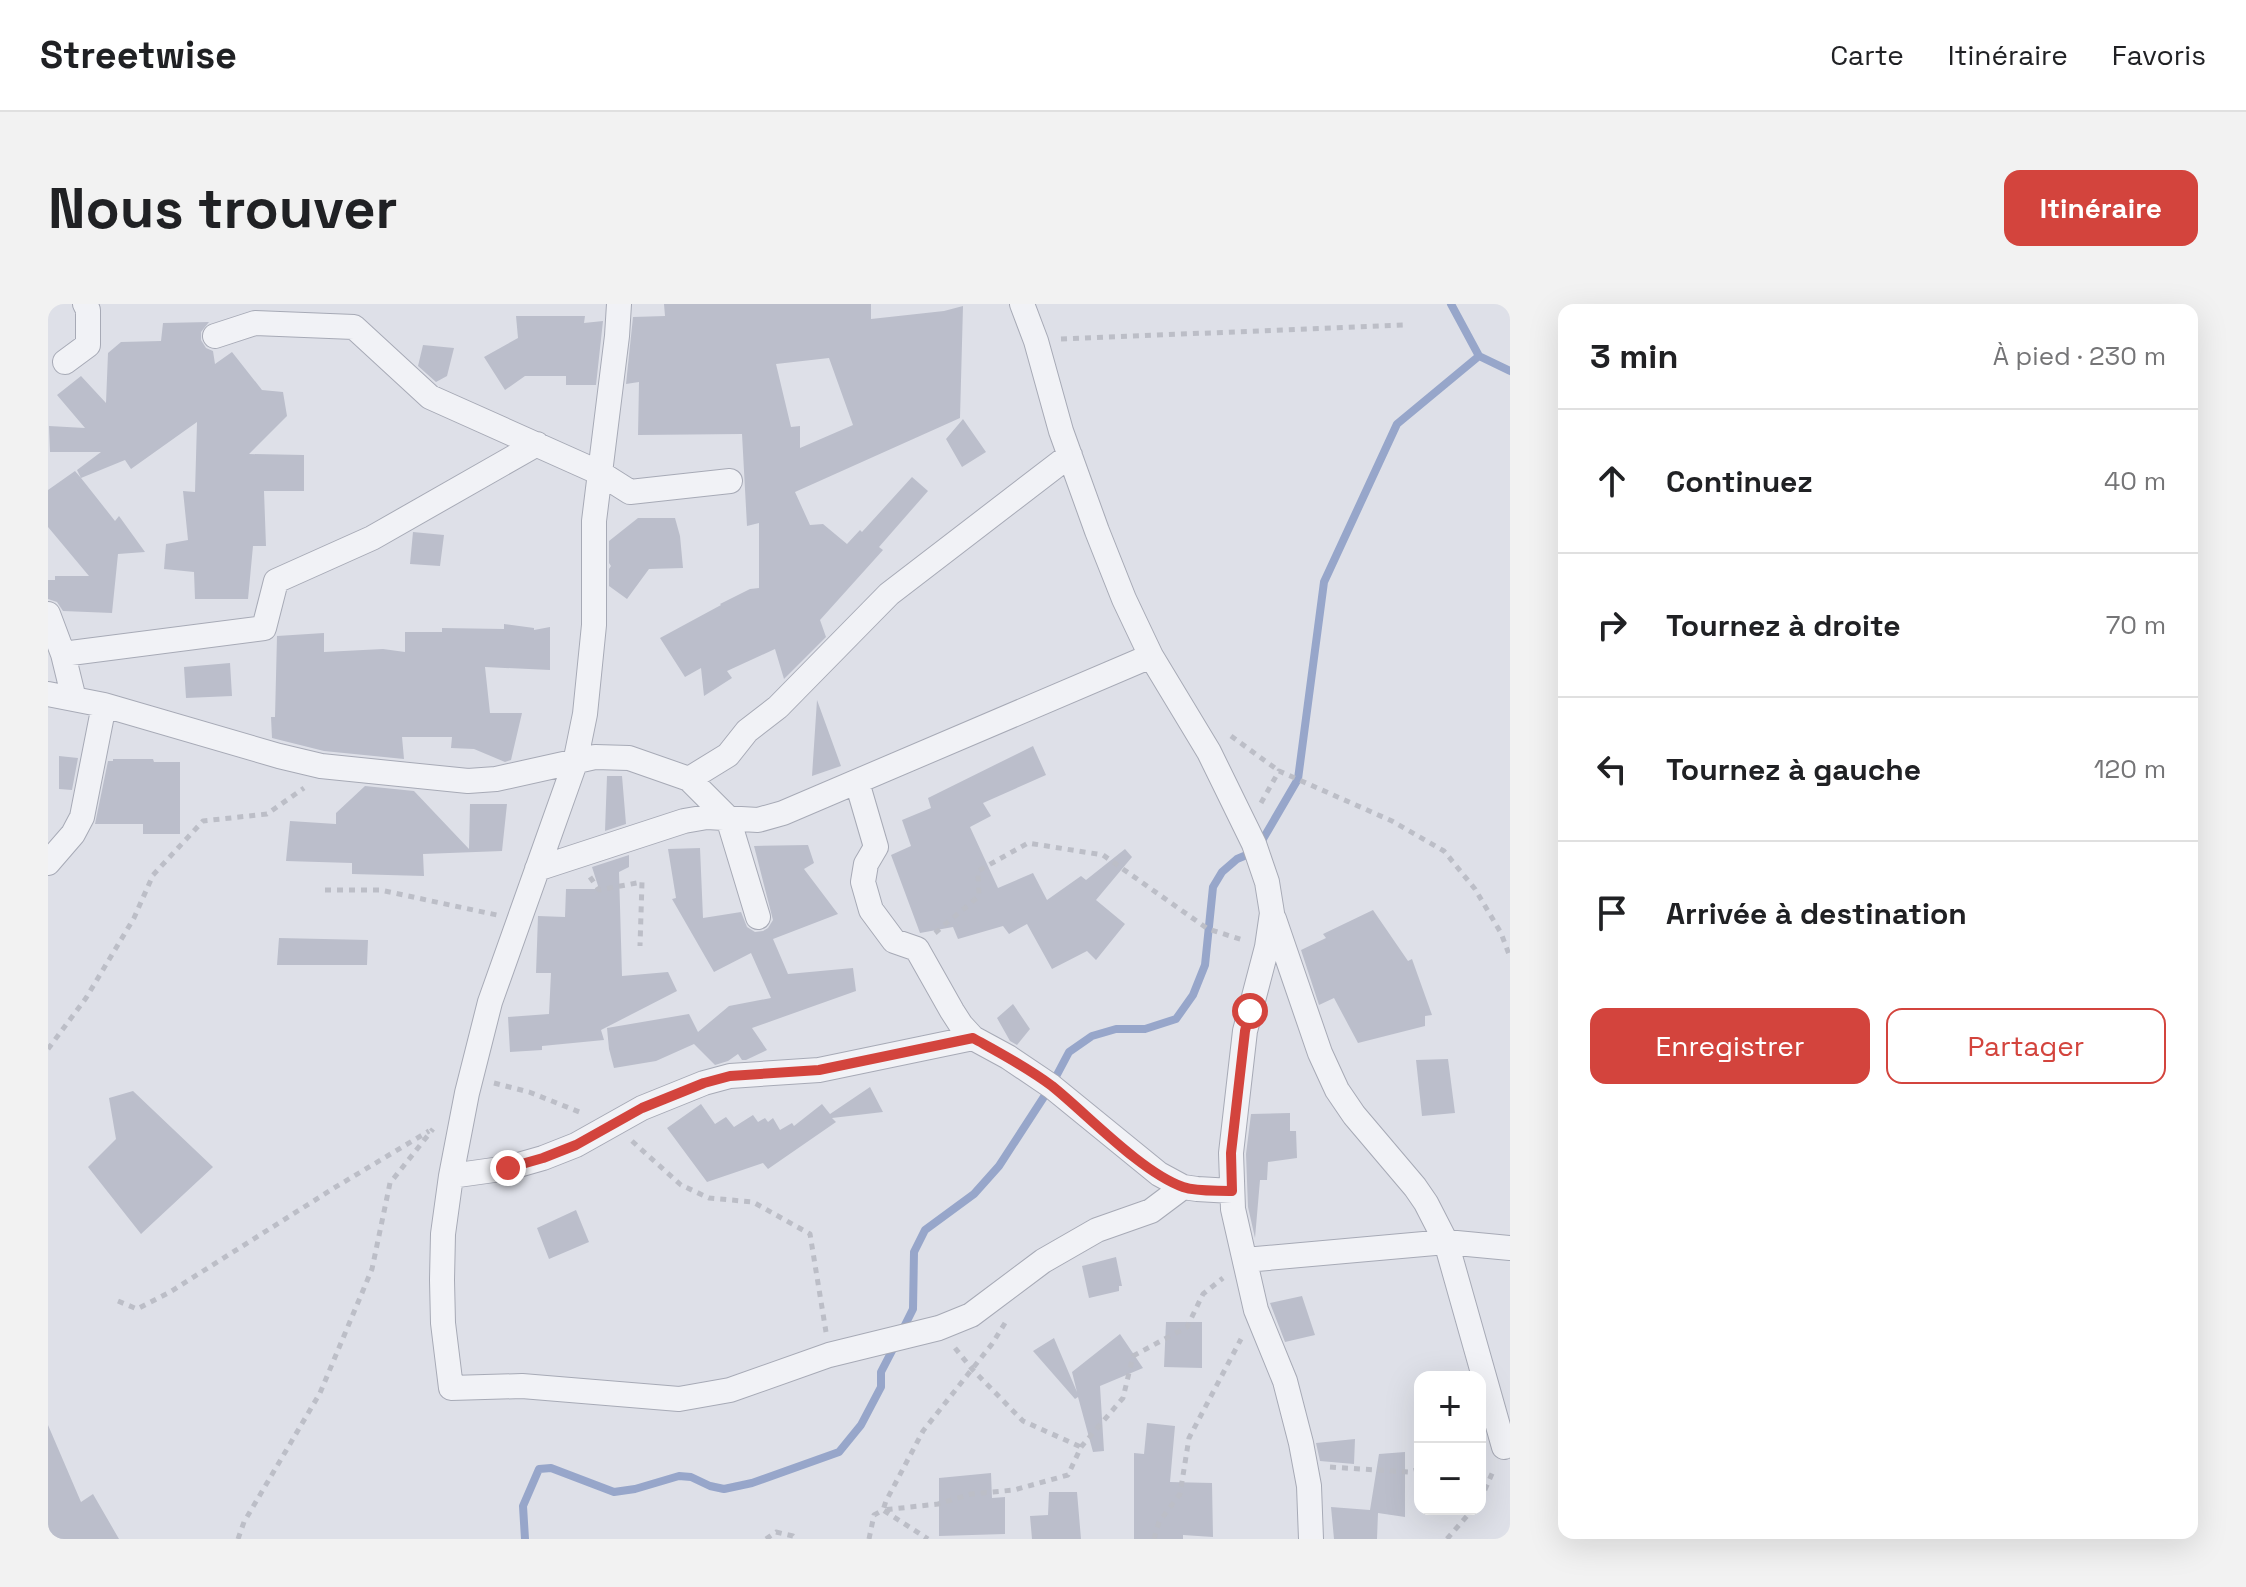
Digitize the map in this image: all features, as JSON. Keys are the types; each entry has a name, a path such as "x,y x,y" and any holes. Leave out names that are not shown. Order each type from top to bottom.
{"street":[{"path":"65,362 88,345 88,310 85,304"},
{"path":"619,304 594,521 594,625 585,714 575,763 490,1002 467,1093 451,1176 443,1234 442,1280 443,1323 451,1388 522,1386 679,1399 730,1390 829,1355 939,1328 971,1315 1043,1261 1097,1230 1151,1211 1183,1187"},
{"path":"1022,304 1036,341 1061,431 1124,599 1151,656 1209,752 1254,844 1267,882 1272,913 1320,1053 1337,1090 1354,1115 1415,1187 1446,1242 1504,1447"},
{"path":"215,336 255,323 354,327 430,397 600,473 630,492 730,481"},
{"path":"63,654 264,628 276,581 372,538 537,444"},
{"path":"689,779 728,755 747,731 778,707 889,594 1070,455"},
{"path":"48,614 63,654 74,699"},
{"path":"537,869 684,821 707,817 758,820 783,813 1151,656"},
{"path":"48,694 104,705 321,766 468,781 496,779 595,757 629,758 689,779 728,818 758,917"},
{"path":"48,863 73,834 82,817 104,705"},
{"path":"857,782 876,847 866,864 863,882 871,910 894,941 917,949 952,1011 973,1038 1051,1086 1159,1174 1183,1187 1232,1191"},
{"path":"1272,913 1267,947 1245,1031 1231,1153 1233,1209 1256,1310 1285,1381 1301,1443 1309,1486 1311,1539"},
{"path":"451,1176 508,1168 543,1158 576,1145 669,1097 730,1076 819,1070 973,1038"},
{"path":"1245,1260 1446,1242 1510,1248"}],"path":[{"path":"1036,341 1404,325"},
{"path":"48,1049 86,998 134,918 153,875 203,821 267,814 304,789 321,766"},
{"path":"1254,844 1262,801 1279,771 1392,821 1444,851 1475,889 1501,933 1510,957"},
{"path":"917,949 979,896 978,871 1028,843 1103,855 1208,929 1267,947"},
{"path":"577,856 599,890 642,882 640,946"},
{"path":"325,890 380,890 519,919"},
{"path":"473,1069 497,1086 529,1092 612,1124 681,1185 709,1198 753,1202 810,1234 829,1355"},
{"path":"238,1539 244,1522 320,1393 372,1269 390,1183 432,1130 467,1093"},
{"path":"118,1301 137,1309 170,1292 432,1130"},
{"path":"869,1539 874,1515 883,1510 938,1504 971,1494 1014,1490 1068,1475 1081,1447 1123,1398 1133,1356 1187,1327 1203,1294 1245,1260"},
{"path":"1154,1539 1159,1522 1180,1494 1189,1438 1256,1310"},
{"path":"883,1510 923,1431 992,1344 1007,1320"},
{"path":"939,1328 972,1369 1023,1421 1081,1447"},
{"path":"1306,1470 1328,1467 1414,1470"},
{"path":"883,1510 928,1539"},
{"path":"1447,1539 1468,1515"},
{"path":"766,1539 776,1532 796,1539"}],"building":[{"path":"664,304 871,304 871,319 963,306 960,418 795,492 810,525 823,524 847,544 860,530 862,532 912,477 928,491 879,547 883,550 820,620 826,637 784,679 775,649 727,671 732,678 704,696 701,668 685,677 660,638 720,604 750,589 759,588 759,523 747,526 742,434 638,435 639,382 626,384 633,317 665,316","holes":["829,358 853,425 800,448 800,426 791,427 776,364"]},
{"path":"516,316 585,316 584,323 603,321 596,385 566,385 566,376 525,376 505,390 484,357 518,338"},
{"path":"209,322 201,332 201,340 206,348 213,351 215,364 232,352 262,390 283,392 287,416 249,454 304,455 304,491 264,491 266,546 253,546 248,599 195,599 194,572 164,569 166,544 188,540 183,491 195,492 197,422 131,469 125,460 81,478 77,470 101,452 50,452 49,426 85,428 57,395 81,376 106,403 108,353 121,342 161,341 163,323"},
{"path":"423,345 454,348 447,376 436,382 418,366"},
{"path":"963,419 986,452 962,467 946,439"},
{"path":"75,471 115,521 119,516 145,552 118,554 112,613 63,611 57,602 48,599 48,580 55,580 55,576 89,576 48,527 48,490"},
{"path":"638,518 675,518 683,568 649,569 627,599 609,586 609,541"},
{"path":"413,532 444,535 440,566 410,564"},
{"path":"504,624 534,630 550,627 550,670 485,667 490,713 522,713 511,760 505,762 474,749 451,748 452,737 402,737 404,759 324,751 272,738 277,636 324,633 324,652 383,649 405,652 405,632 442,632 442,628 504,629"},
{"path":"230,663 232,696 186,698 184,667"},
{"path":"817,700 841,766 812,776"},
{"path":"1033,746 1046,775 983,803 991,816 970,827 998,888 1033,873 1047,900 1081,876 1086,880 1125,849 1132,857 1096,900 1125,924 1096,960 1087,951 1052,969 1027,924 1009,934 1003,926 958,939 953,927 920,933 891,855 911,846 902,820 931,808 928,798"},
{"path":"59,756 78,758 72,790 59,789"},
{"path":"108,761 180,762 180,834 143,834 143,824 95,824"},
{"path":"607,776 622,776 626,824 605,831"},
{"path":"365,786 414,791 469,849 470,804 507,804 502,851 423,854 424,876 352,874 352,863 286,861 290,821 336,824 336,813"},
{"path":"808,845 814,863 804,869 838,914 773,939 788,974 853,968 856,991 752,1028 767,1050 746,1060 738,1054 715,1065 694,1044 656,1061 614,1068 607,1028 689,1014 698,1032 729,1006 771,998 751,953 714,972 672,899 676,898 668,849 700,848 703,918 741,912 747,927 755,932 768,928 773,920 754,846"},
{"path":"629,855 629,867 619,872 622,976 668,972 677,991 601,1030 604,1040 510,1052 508,1017 549,1014 551,973 536,973 538,916 565,917 566,889 599,889 592,867"},
{"path":"1373,910 1408,961 1412,959 1432,1015 1425,1016 1425,1026 1358,1043 1334,998 1319,1005 1301,950 1326,938 1323,934"},
{"path":"279,938 368,940 367,965 277,965"},
{"path":"1013,1004 1030,1029 1017,1045 1010,1041 997,1018"},
{"path":"1448,1059 1455,1113 1422,1116 1416,1060"},
{"path":"870,1087 883,1112 832,1118 836,1122 768,1169 763,1163 707,1182 667,1128 701,1104 715,1124 726,1117 734,1127 753,1115 758,1122 765,1118 768,1122 773,1118 780,1130 792,1123 794,1126 822,1104 830,1114"},
{"path":"133,1091 213,1167 141,1234 88,1167 116,1139 109,1098"},
{"path":"1290,1113 1290,1131 1296,1131 1297,1158 1268,1162 1267,1180 1260,1180 1255,1238 1248,1207 1246,1154 1251,1114"},
{"path":"576,1210 589,1242 549,1259 537,1228"},
{"path":"1116,1257 1122,1286 1119,1286 1119,1291 1089,1298 1082,1266"},
{"path":"1302,1296 1315,1335 1285,1342 1270,1303"},
{"path":"1166,1322 1202,1322 1202,1368 1164,1367"},
{"path":"1120,1334 1143,1368 1100,1386 1104,1451 1093,1452 1078,1397 1075,1399 1033,1351 1054,1338 1077,1392 1072,1372"},
{"path":"1147,1423 1175,1426 1170,1482 1212,1483 1213,1537 1183,1535 1183,1539 1134,1539 1134,1453 1144,1454"},
{"path":"48,1425 81,1502 93,1494 119,1539 48,1539"},
{"path":"1355,1439 1354,1464 1320,1461 1316,1443"},
{"path":"1405,1452 1405,1517 1378,1513 1377,1539 1334,1539 1331,1507 1370,1510 1379,1454"},
{"path":"991,1473 992,1498 1005,1497 1005,1534 939,1536 939,1478"},
{"path":"1049,1492 1077,1492 1081,1539 1032,1539 1030,1516 1048,1515"}],"waterway":[{"path":"1451,304 1479,356 1510,371"},
{"path":"901,1333 913,1309 914,1252 925,1230 974,1194 999,1166 1051,1086 1069,1052 1092,1036 1116,1029 1145,1029 1176,1019 1193,995 1205,965 1213,887 1222,872 1237,859 1256,851 1298,779 1324,582 1397,424 1479,356"},
{"path":"525,1539 523,1506 539,1469 551,1468 614,1492 679,1476 724,1489 752,1483 839,1452 861,1425 881,1387 881,1372 895,1345"}],"route":[{"path":"508,1168 576,1145 642,1108 704,1083 730,1076 819,1070 973,1038 1051,1086 1159,1174 1183,1187 1232,1191 1231,1153 1250,1011"}]}
